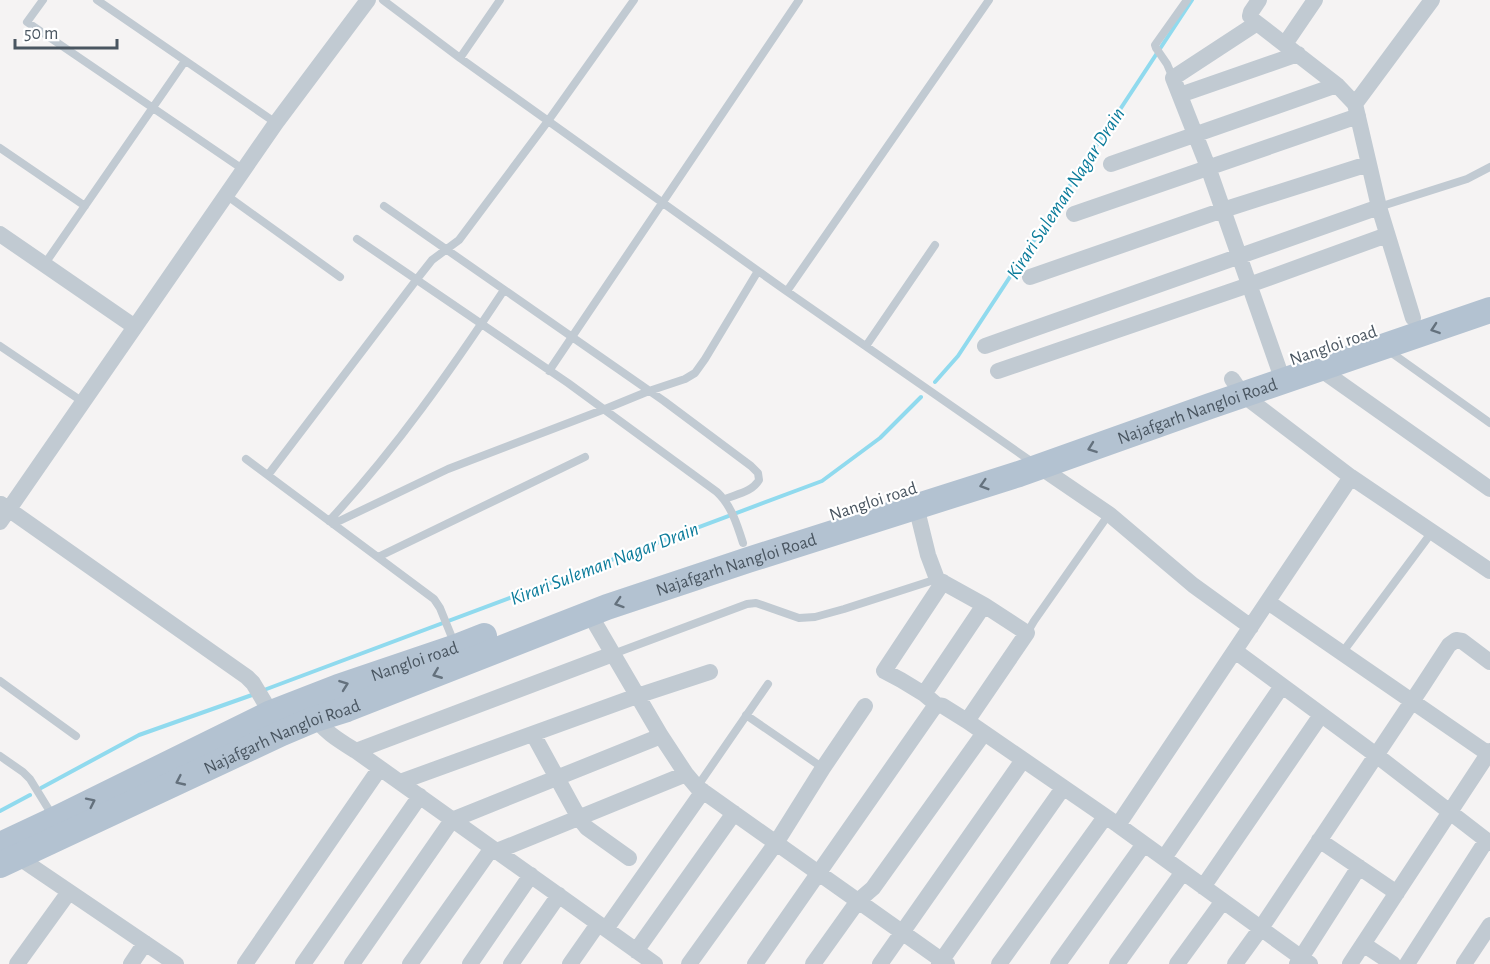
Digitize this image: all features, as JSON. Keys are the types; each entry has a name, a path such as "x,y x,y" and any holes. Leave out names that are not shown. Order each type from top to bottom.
{"main road":[{"name":"Nangloi road","path":"1237,387 1280,373 1413,318 1490,291"},
{"name":"Najafgarh Nangloi Road","path":"1280,373 1320,369 1490,310"},
{"name":"Najafgarh Nangloi Road","path":"6,855 282,733 309,710 347,709 589,613 916,506 1031,460 1237,387"},
{"name":"Nangloi road","path":"6,855 55,819 271,713 309,710 338,687 452,637 601,590 740,534 1031,460"}],"street":[{"path":"271,713 247,677 3,512 83,402 276,123 368,0"},
{"path":"1259,0 1250,16 1337,85 1357,110 1379,207 1413,318"},
{"path":"1180,95 1291,49 1316,0"},
{"path":"1074,214 1357,110 1432,0"},
{"path":"1257,23 1170,71 1208,166 1280,373"},
{"path":"1111,164 1337,85"},
{"path":"1030,278 1223,210 1368,164"},
{"path":"985,346 1379,207"},
{"path":"0,234 135,327"},
{"path":"998,371 1250,285 1387,235"},
{"path":"1320,369 1490,489"},
{"path":"1237,387 1351,477 1490,572"},
{"path":"1031,460 1109,514 1193,585 1251,627"},
{"path":"999,964 1112,821 1235,651 1351,477"},
{"path":"916,506 928,555 940,580 1027,633 967,721"},
{"path":"940,580 884,671 967,721 1112,821 1261,928 1303,962 1359,867"},
{"path":"1268,602 1489,753 1350,964"},
{"path":"924,694 984,605"},
{"path":"589,613 660,736 686,774 700,789 902,932 942,963 1063,788"},
{"path":"1235,964 1449,645 1455,640 1462,641 1490,662"},
{"path":"1235,651 1376,755 1488,842 1407,964"},
{"path":"356,751 613,654"},
{"path":"400,782 710,672"},
{"path":"1164,858 1282,686"},
{"path":"755,964 938,705"},
{"path":"688,964 776,843 865,706"},
{"path":"309,710 334,737 531,875 644,959 734,813"},
{"path":"1203,887 1321,715"},
{"path":"813,964 858,901 873,888 984,733"},
{"path":"533,734 579,818 587,828 629,858"},
{"path":"351,964 452,820 660,736"},
{"path":"880,964 1023,760"},
{"path":"245,964 380,768"},
{"path":"410,964 494,850 686,774"},
{"path":"570,964 602,927 700,789"},
{"path":"303,964 420,796"},
{"path":"1319,840 1397,892"},
{"path":"1058,964 1144,844"},
{"path":"6,855 69,892 176,964"},
{"path":"1117,964 1183,872"},
{"path":"470,964 531,875"},
{"path":"17,964 69,892"},
{"path":"512,964 558,895"},
{"path":"1177,964 1223,901"},
{"path":"1464,964 1490,925"},
{"path":"130,964 145,943"},
{"path":"1363,944 1393,964"}],"lane":[{"path":"43,0 27,22 244,170"},
{"path":"97,0 276,123"},
{"path":"383,0 460,58 758,271 1031,460"},
{"path":"460,58 500,0"},
{"path":"268,475 432,260 459,240 548,121 634,0"},
{"path":"549,370 799,0"},
{"path":"787,291 989,0"},
{"path":"1170,71 1157,51 1156,43 1187,0"},
{"path":"44,265 185,61"},
{"path":"0,148 85,206"},
{"path":"1379,207 1467,180 1490,167"},
{"path":"226,195 340,278"},
{"path":"384,206 649,391 751,466 758,473 759,480 755,486 726,502"},
{"path":"357,239 605,409 717,492 726,502 740,534"},
{"path":"866,346 935,245"},
{"path":"331,523 448,469 685,379 695,373 705,359 758,271"},
{"path":"331,523 397,442 504,290"},
{"path":"0,346 83,402"},
{"path":"1384,347 1490,423"},
{"path":"378,557 585,457"},
{"path":"246,459 434,599 452,637"},
{"path":"1027,633 1109,514"},
{"path":"1342,653 1432,532"},
{"path":"613,654 747,603 756,603 799,618 815,617 940,580"},
{"path":"0,681 76,736"},
{"path":"700,789 768,684"},
{"path":"747,715 823,768"},
{"path":"0,756 30,779 55,819"}],"waterway":[{"name":"Kirari Suleman Nagar Drain","path":"935,382 958,356 1192,0"},
{"name":"Kirari Suleman Nagar Drain","path":"264,690 822,481 880,438 921,397"},
{"name":"Kirari Suleman Nagar Drain","path":"41,788 139,735 252,695"},
{"name":"Kirari Suleman Nagar Drain","path":"0,811 30,795"}]}
